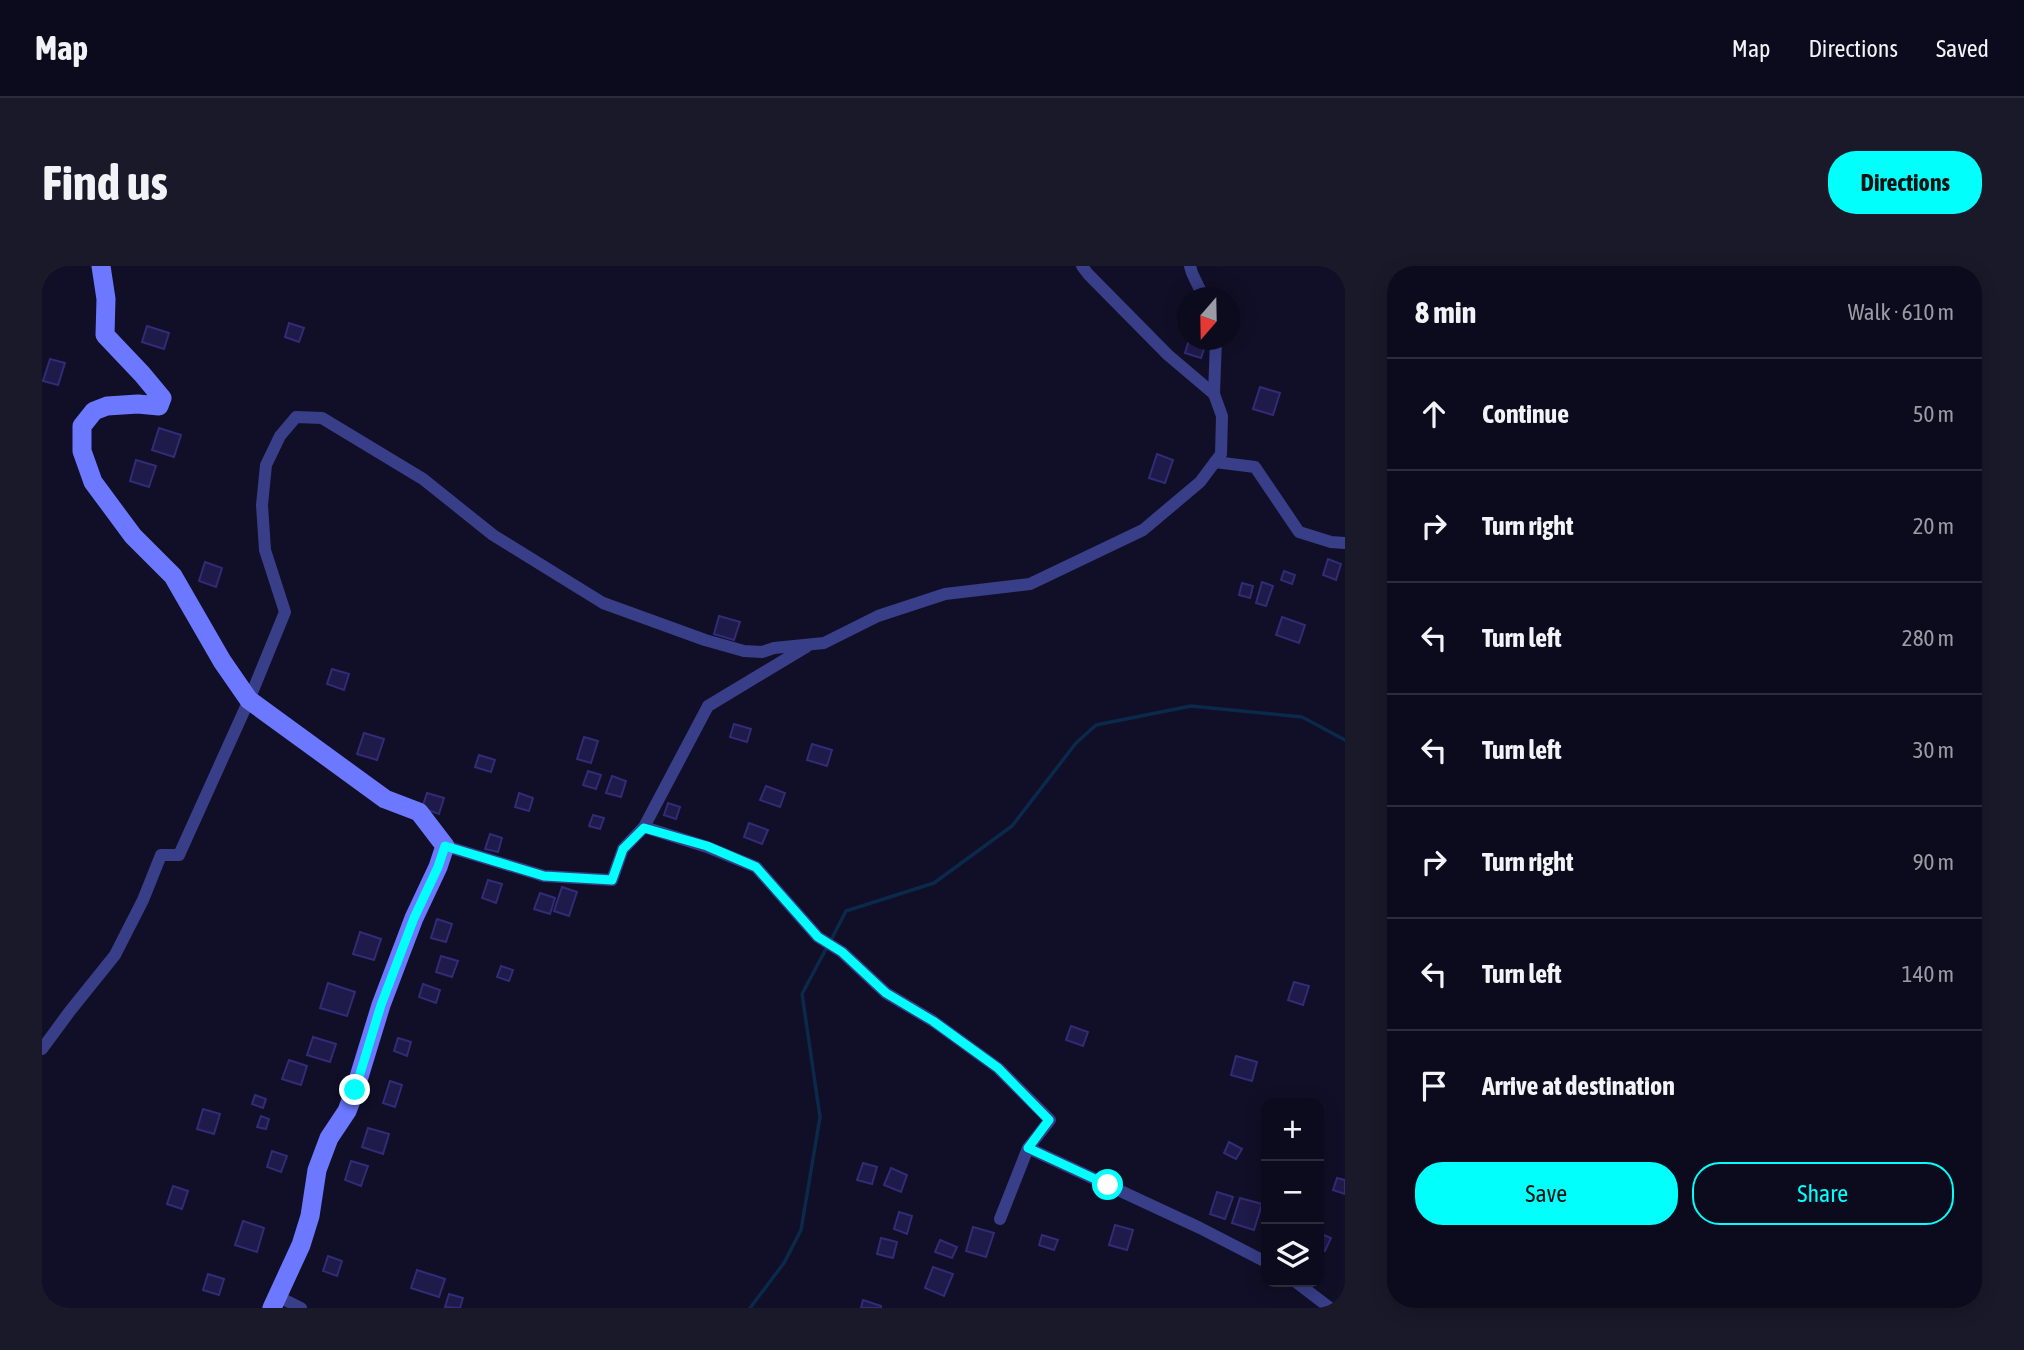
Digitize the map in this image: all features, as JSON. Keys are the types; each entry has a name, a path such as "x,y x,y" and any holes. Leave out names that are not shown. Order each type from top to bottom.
{"street":[{"path":"101,266 106,299 105,335 162,398 159,406 107,406 94,411 82,426 82,451 93,482 133,536 173,576 222,661 249,700 385,799 419,812 445,846 544,876 612,880 623,849 644,828 708,706 811,644"},
{"path":"1082,266 1168,355 1214,394"},
{"path":"1190,266 1199,287"},
{"path":"42,1049 115,955 143,900 160,855 179,855 249,700 285,612 265,550 262,505 266,465 280,436 296,417 322,418 422,479 493,535 603,603 705,640 744,651 762,652 774,648 824,643 878,616 944,594 1030,584 1143,530 1200,482 1221,454 1222,416 1214,394 1216,350"},
{"path":"1215,462 1255,467 1299,532 1331,542 1345,543"},
{"path":"644,828 707,846 756,867 818,937 842,952 886,993 933,1021 998,1068 1049,1120 1028,1148 1000,1219"},
{"path":"301,1308 275,1302 301,1245 310,1216 317,1170 355,1090 381,1005 445,846"},
{"path":"1028,1148 1261,1259"},
{"path":"1303,1287 1330,1308"}],"building":[{"path":"289,323 304,328 299,342 285,337"},
{"path":"147,326 169,333 164,349 142,342"},
{"path":"1186,350 1204,350 1201,358 1185,353"},
{"path":"50,359 65,363 58,385 43,381"},
{"path":"1260,387 1280,393 1273,415 1253,409"},
{"path":"159,428 181,435 174,457 152,450"},
{"path":"1157,454 1173,460 1165,483 1149,478"},
{"path":"136,460 156,466 149,487 130,481"},
{"path":"1328,559 1341,564 1336,580 1323,575"},
{"path":"205,562 222,568 216,587 199,581"},
{"path":"1284,571 1295,575 1292,584 1281,580"},
{"path":"1262,582 1273,586 1266,606 1256,603"},
{"path":"1242,583 1253,586 1250,598 1239,595"},
{"path":"719,616 740,622 734,640 714,634"},
{"path":"1282,617 1305,625 1299,643 1276,635"},
{"path":"332,669 349,674 344,690 327,684"},
{"path":"734,724 751,729 747,742 730,737"},
{"path":"364,733 384,739 377,760 357,754"},
{"path":"584,737 598,741 591,763 577,759"},
{"path":"812,744 832,750 827,766 807,760"},
{"path":"479,755 495,760 491,772 475,767"},
{"path":"588,771 601,775 596,789 583,785"},
{"path":"612,776 626,781 621,797 606,793"},
{"path":"766,786 785,793 780,807 760,800"},
{"path":"427,793 444,798 439,814 422,808"},
{"path":"519,793 533,798 529,811 515,807"},
{"path":"668,803 680,807 676,819 664,815"},
{"path":"593,815 604,818 600,829 589,826"},
{"path":"749,823 768,830 762,844 744,837"},
{"path":"490,834 502,838 498,852 485,849"},
{"path":"488,880 502,884 496,903 482,898"},
{"path":"562,887 577,892 569,916 554,911"},
{"path":"540,893 555,898 550,914 534,909"},
{"path":"437,919 452,924 446,942 431,938"},
{"path":"360,932 381,939 374,960 353,954"},
{"path":"441,956 458,961 452,977 436,972"},
{"path":"501,966 513,970 509,981 497,977"},
{"path":"1294,982 1309,986 1303,1005 1288,1000"},
{"path":"328,983 355,992 347,1016 320,1008"},
{"path":"423,984 440,990 436,1003 419,997"},
{"path":"1071,1026 1088,1032 1083,1046 1066,1040"},
{"path":"313,1037 336,1044 330,1062 307,1055"},
{"path":"398,1038 411,1042 407,1056 394,1051"},
{"path":"1236,1056 1257,1062 1252,1081 1231,1075"},
{"path":"289,1060 307,1066 301,1085 282,1079"},
{"path":"390,1081 402,1085 395,1107 383,1103"},
{"path":"255,1095 266,1099 263,1108 252,1104"},
{"path":"203,1109 220,1114 214,1134 197,1129"},
{"path":"261,1116 269,1119 266,1129 257,1127"},
{"path":"368,1128 389,1134 383,1154 362,1147"},
{"path":"1229,1142 1242,1149 1236,1159 1224,1153"},
{"path":"272,1151 287,1156 281,1172 267,1167"},
{"path":"351,1161 368,1166 361,1186 345,1180"},
{"path":"863,1163 877,1167 872,1184 857,1180"},
{"path":"891,1168 907,1175 901,1192 884,1185"},
{"path":"1337,1178 1345,1180 1345,1194 1333,1190"},
{"path":"173,1186 188,1191 182,1209 167,1204"},
{"path":"1217,1192 1233,1197 1225,1219 1210,1214"},
{"path":"1240,1198 1261,1204 1254,1230 1232,1223"},
{"path":"899,1212 912,1216 907,1234 894,1229"},
{"path":"243,1221 264,1228 257,1252 235,1245"},
{"path":"1115,1225 1133,1230 1127,1250 1109,1245"},
{"path":"973,1227 994,1233 986,1257 966,1251"},
{"path":"1042,1235 1058,1240 1054,1250 1039,1245"},
{"path":"1324,1235 1331,1238 1324,1250"},
{"path":"881,1238 897,1242 893,1258 877,1254"},
{"path":"940,1240 957,1247 952,1258 935,1252"},
{"path":"328,1256 342,1261 337,1276 323,1271"},
{"path":"933,1267 953,1274 944,1296 925,1288"},
{"path":"417,1270 445,1279 439,1297 411,1288"},
{"path":"208,1274 224,1279 219,1295 203,1290"},
{"path":"449,1294 463,1298 460,1308 445,1307"},
{"path":"863,1300 881,1306 881,1308 861,1308"}],"waterway":[{"path":"831,940 846,911 934,883 1012,826 1076,743 1096,725 1191,706 1302,717 1345,740"},
{"path":"750,1308 784,1263 801,1230 820,1117 802,994 827,947"}],"route":[{"path":"355,1090 381,1005 445,846 544,876 612,880 623,849 644,828 707,846 756,867 818,937 842,952 886,993 933,1021 998,1068 1049,1120 1028,1148 1108,1185"}]}
